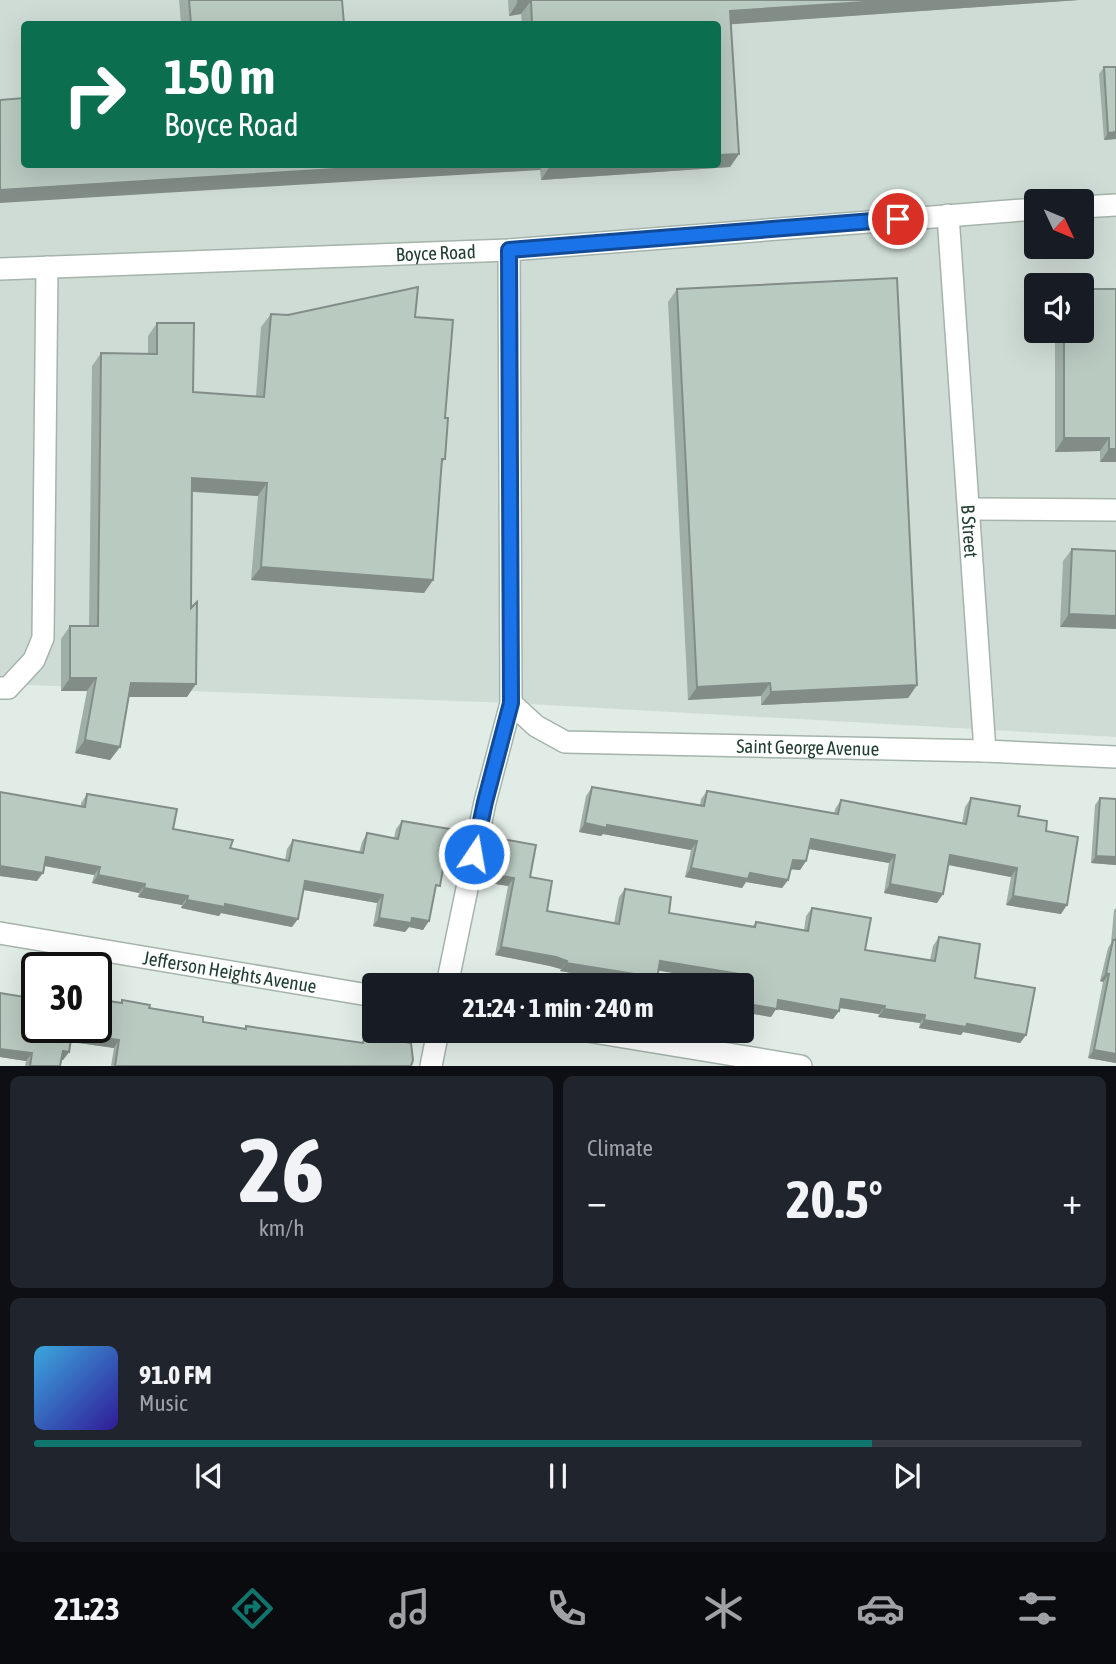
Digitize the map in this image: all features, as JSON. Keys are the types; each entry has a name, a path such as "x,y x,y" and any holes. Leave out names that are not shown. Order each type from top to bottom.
{"street":[{"path":"1094,206 1116,205"},
{"name":"Boyce Road","path":"0,269 509,250 1024,210"},
{"name":"B Street","path":"948,215 985,751"},
{"path":"449,973 485,802 511,703 509,250"},
{"path":"0,688 8,688 34,660 43,638 47,267"},
{"path":"970,509 1116,510"},
{"name":"Saint George Avenue","path":"511,703 536,726 565,742 985,751 1116,757"},
{"name":"Jefferson Heights Avenue","path":"0,933 362,994"},
{"path":"431,1066 436,1043"},
{"path":"660,1043 801,1066"}],"shaded area":[{"path":"0,0 1116,0 1116,737 511,703 0,684"}],"building":[{"path":"189,0 342,0 344,21 191,21"},
{"path":"518,0 895,0 730,11 739,154 721,155 721,21 532,21 531,1"},
{"path":"1104,67 1116,67 1116,132 1108,133"},
{"path":"21,98 21,168 352,168 0,190 0,100"},
{"path":"897,278 917,685 771,692 770,683 697,687 677,289"},
{"path":"418,287 415,317 453,320 445,418 448,418 445,459 442,459 433,580 261,567 267,483 192,478 191,608 197,602 196,684 131,683 120,747 85,740 96,678 70,678 70,626 98,626 101,353 157,354 157,323 194,323 193,392 264,397 271,314 288,315"},
{"path":"1094,289 1116,289 1116,449 1109,449 1109,438 1064,438 1064,343 1094,343"},
{"path":"1072,549 1116,551 1116,616 1069,614"},
{"path":"592,787 704,806 707,791 838,814 841,800 966,824 971,798 1020,806 1018,816 1047,821 1046,831 1078,837 1067,905 1013,896 1017,868 950,855 943,894 890,884 895,855 811,839 806,861 793,860 788,880 750,873 748,879 691,868 697,841 585,823"},
{"path":"0,792 85,807 87,794 177,809 173,829 233,840 230,848 289,861 293,840 363,853 367,833 398,839 402,821 450,829 440,886 436,885 429,921 412,918 411,923 379,918 383,895 305,881 298,919 225,904 225,907 187,900 188,896 144,888 145,884 98,875 100,867 46,857 43,873 0,866"},
{"path":"1100,798 1116,799 1116,857 1096,856"},
{"path":"502,839 536,845 530,877 552,881 547,911 619,924 625,889 671,897 669,913 755,927 756,922 808,931 812,908 871,918 865,950 935,961 939,937 980,944 975,978 1035,988 1026,1035 967,1024 966,1027 924,1020 925,1015 841,999 839,1011 778,1000 777,1009 754,1005 754,973 734,973 660,961 658,973 629,973 566,963 567,961 556,957 501,947 514,878 495,875"},
{"path":"1113,940 1116,940 1116,1054 1094,1050 1109,974 1106,973"},
{"path":"0,993 21,996 21,1043 70,1043 69,1052 63,1051 60,1066 30,1066 32,1053 0,1049"},
{"path":"122,1000 150,1005 149,1008 203,1017 203,1022 246,1029 246,1026 362,1043 411,1043 413,1060 411,1066 115,1066 119,1040 112,1039 112,1002 122,1003"}],"route":[{"path":"474,854 511,703 509,250 898,219"}]}
